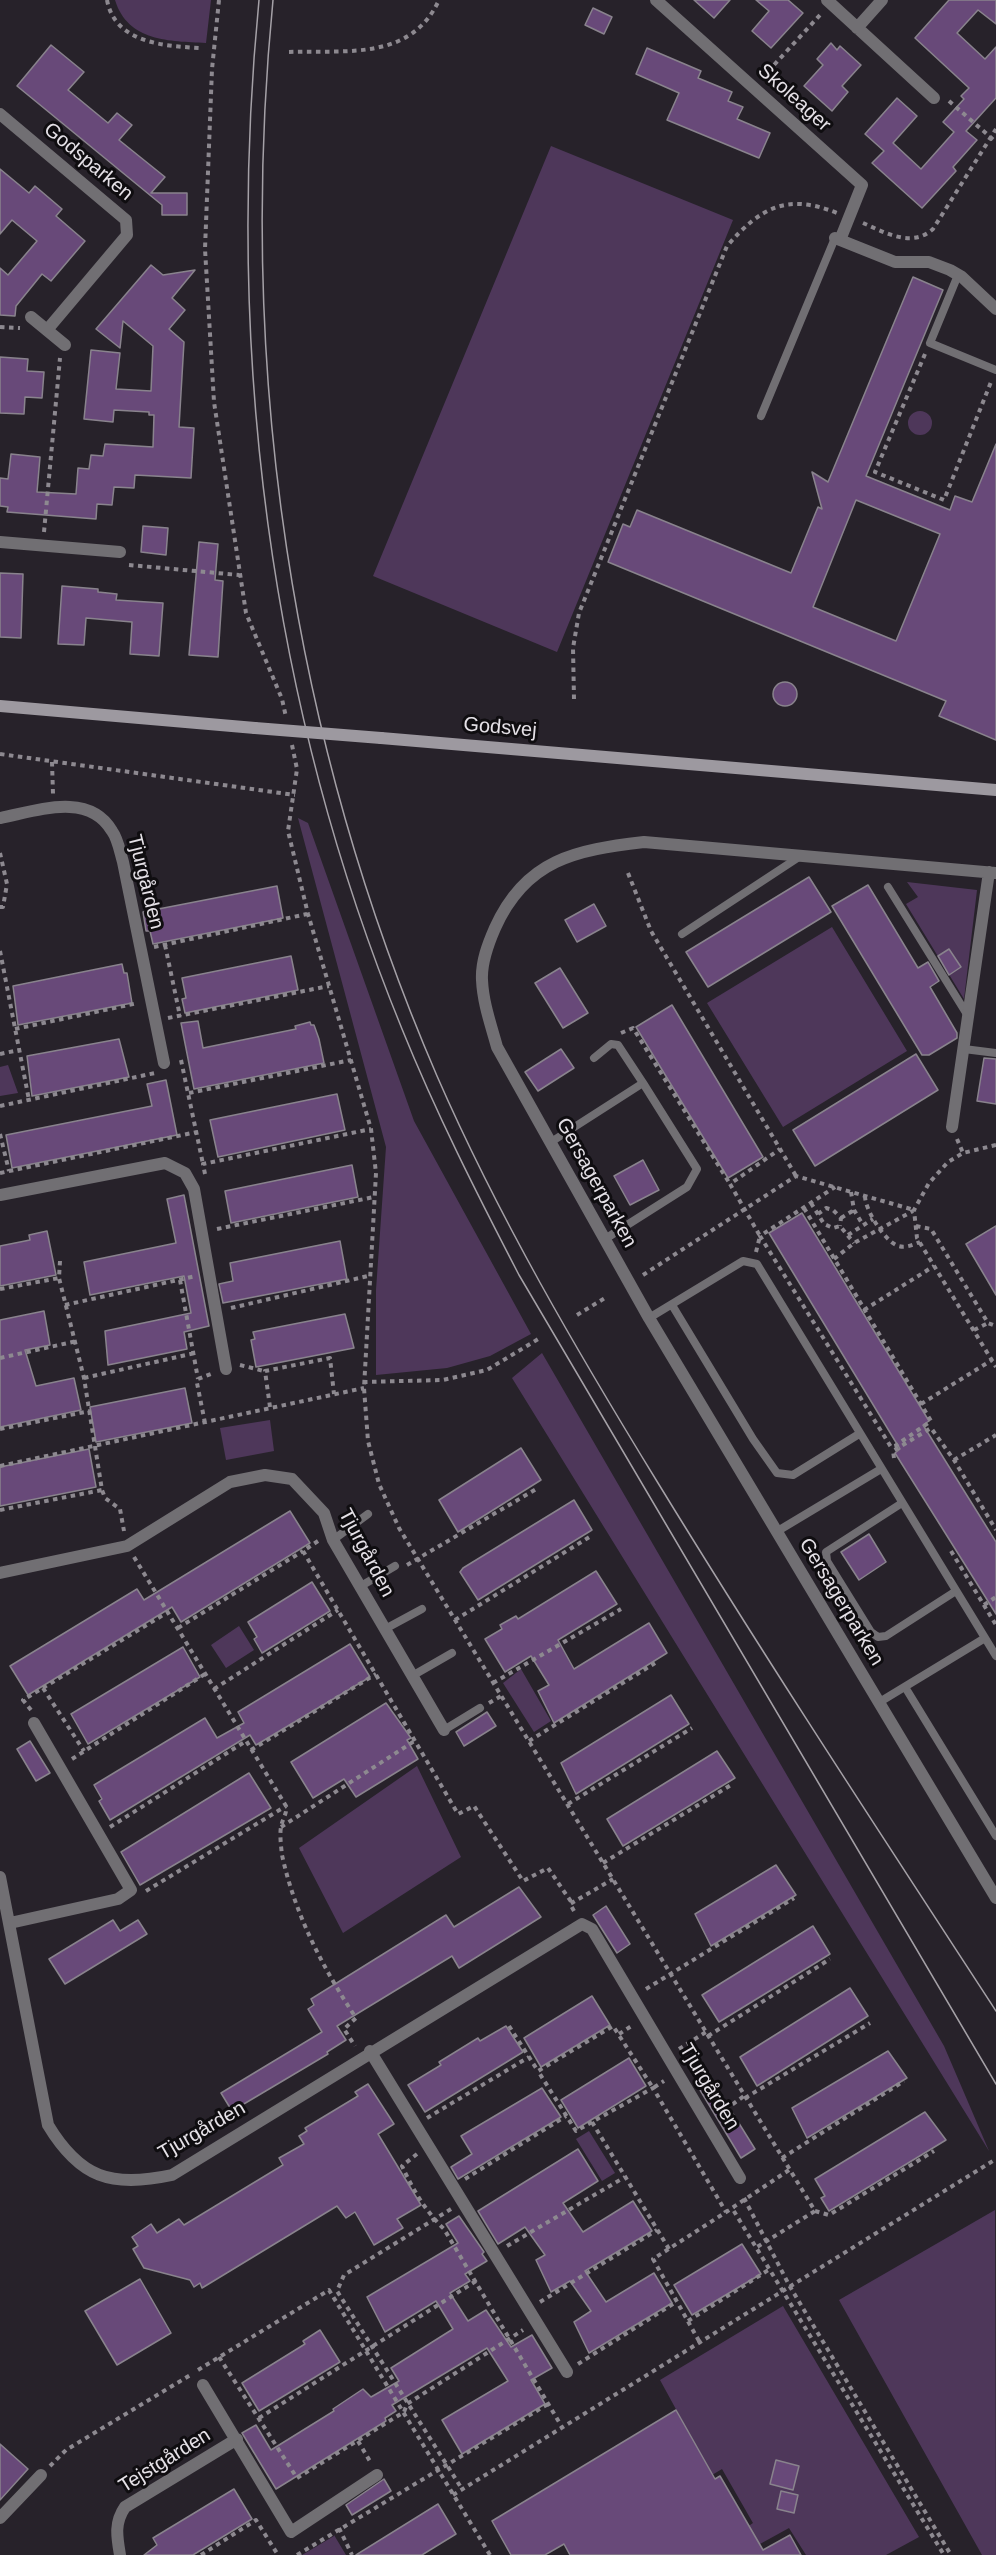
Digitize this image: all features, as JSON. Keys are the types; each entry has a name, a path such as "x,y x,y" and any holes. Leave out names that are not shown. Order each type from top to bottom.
{"street":[{"name":"Skoleager","path":"656,0 862,185 849,218 837,239"},
{"path":"857,28 882,0"},
{"path":"829,2 934,98"},
{"name":"Godsparken","path":"0,114 126,220 127,235 47,330"},
{"path":"837,239 895,262 929,262 958,274 996,309"},
{"path":"31,317 65,345"},
{"path":"0,542 120,552"},
{"name":"Godsvej","path":"0,706 996,790"},
{"name":"Tjurgården","path":"0,818 54,807 74,806 100,815 113,832 123,862 168,1068"},
{"name":"Gersagerparken","path":"952,1127 968,1016 993,872 644,842 591,848 550,864 520,886 501,915 487,947 482,978 486,1008 498,1047 649,1318 996,1898"},
{"path":"0,1195 165,1162 185,1173 194,1190 226,1369"},
{"name":"Tjurgården","path":"0,1573 127,1546 230,1482 265,1475 292,1479 324,1513 332,1536 444,1730"},
{"path":"10,1923 118,1899 131,1890 58,1768 34,1723"},
{"name":"Tjurgården","path":"0,1877 48,2125 64,2151 86,2170 110,2179 140,2182 172,2175 366,2054 582,1924 592,1929 740,2178"},
{"path":"366,2054 415,2125 567,2372"},
{"name":"Tejstgården","path":"203,2385 291,2532 377,2475"},
{"name":"Tejstgården","path":"120,2555 117,2526 125,2507 237,2439"},
{"path":"0,2518 41,2475"}],"lane":[{"path":"761,416 837,239"},
{"path":"958,274 930,343 996,370"},
{"path":"682,933 803,854"},
{"path":"888,887 968,1016"},
{"path":"594,1058 611,1044 618,1045 697,1169 687,1187 605,1239"},
{"path":"964,1048 996,1053"},
{"path":"551,1143 643,1083"},
{"path":"649,1318 743,1261 757,1264 996,1656"},
{"path":"672,1305 753,1439 777,1473 793,1475 859,1434"},
{"path":"776,1532 881,1468"},
{"path":"902,1503 826,1552 827,1561 875,1635 886,1636 956,1591"},
{"path":"332,1536 368,1514"},
{"path":"361,1586 395,1566"},
{"path":"385,1629 422,1610"},
{"path":"878,1703 985,1638"},
{"path":"412,1676 452,1653"},
{"path":"904,1687 996,1836"},
{"name":"Tjurgården","path":"444,1730 480,1708"}],"path":[{"path":"108,0 109,7 122,27 143,40 162,46 199,48"},
{"path":"219,0 212,69 205,249 214,402 246,613 282,699 287,722"},
{"path":"289,52 372,50 399,42 421,28 439,0"},
{"path":"753,88 829,2"},
{"path":"934,98 946,99 996,142"},
{"path":"574,699 573,648 579,613 728,246 747,223 770,208 792,202 817,205 906,239 923,238 933,230 996,129"},
{"path":"930,343 875,472 944,500 992,381"},
{"path":"43,545 57,363 65,345"},
{"path":"120,552 127,565 239,575"},
{"path":"289,734 297,769 288,831 308,914 371,1129 376,1173 363,1382 368,1441 379,1484 399,1528 815,2211 829,2215 934,2151"},
{"path":"0,754 295,795"},
{"path":"52,762 54,807"},
{"path":"0,853 7,884 3,907 0,907"},
{"path":"628,873 651,931 796,1176 914,1210"},
{"path":"141,950 308,914"},
{"path":"165,945 180,1016"},
{"path":"0,951 3,979 29,1100"},
{"path":"156,1021 329,986"},
{"path":"15,1029 152,1000"},
{"path":"173,1018 175,1028"},
{"path":"611,1044 613,1038 633,1028 891,1447 930,1422 804,1208"},
{"path":"0,1054 19,1050"},
{"path":"181,1057 203,1164"},
{"path":"189,1093 351,1060"},
{"path":"0,1106 168,1068 183,1067"},
{"path":"185,1173 203,1164 371,1129"},
{"path":"0,1173 197,1132"},
{"path":"0,1134 9,1171"},
{"path":"834,1259 854,1243 914,1210 929,1184 948,1162 963,1153 996,1144"},
{"path":"730,1184 780,1149"},
{"path":"639,1277 796,1176"},
{"path":"753,1262 760,1236 834,1187"},
{"path":"851,1192 854,1210 863,1225"},
{"path":"865,1196 865,1205 873,1219 896,1245 907,1247 920,1242"},
{"path":"201,1231 374,1197"},
{"path":"811,1203 829,1227 840,1226"},
{"path":"818,1214 830,1209 842,1218"},
{"path":"840,1226 842,1218 854,1210"},
{"path":"914,1210 920,1242 996,1367"},
{"path":"848,1235 873,1219"},
{"path":"840,1226 854,1243"},
{"path":"916,1226 931,1229 987,1323 996,1326"},
{"path":"60,1261 59,1278 77,1341 105,1498 120,1509 127,1546 286,1806 287,1812 281,1827 282,1853 294,1898 327,1975 356,2018 344,2029 366,2054"},
{"path":"864,1310 934,1266"},
{"path":"65,1305 208,1272"},
{"path":"215,1311 368,1276"},
{"path":"0,1289 59,1278"},
{"path":"180,1280 198,1378"},
{"path":"577,1315 605,1298"},
{"path":"974,1330 987,1323"},
{"path":"363,1382 443,1380 487,1370 540,1338"},
{"path":"0,1358 77,1341"},
{"path":"84,1378 195,1353"},
{"path":"239,1365 265,1371 330,1359 334,1394"},
{"path":"921,1404 992,1360"},
{"path":"265,1371 270,1407"},
{"path":"0,1466 364,1388"},
{"path":"0,1429 90,1411"},
{"path":"897,1464 892,1456 893,1451 931,1428 954,1460 995,1527"},
{"path":"954,1460 996,1435"},
{"path":"395,1566 404,1566 538,1488"},
{"path":"0,1510 102,1490"},
{"path":"178,1628 303,1551 332,1536"},
{"path":"455,1620 591,1536"},
{"path":"948,1548 996,1625"},
{"path":"303,1551 458,1814 474,1806 523,1881 548,1868 572,1903 570,1904 582,1924"},
{"path":"984,1605 996,1597"},
{"path":"493,1683 621,1609"},
{"path":"214,1689 338,1610"},
{"path":"34,1723 30,1708 23,1700 168,1612"},
{"path":"529,1741 655,1663"},
{"path":"58,1768 205,1674"},
{"path":"251,1750 376,1674"},
{"path":"43,1688 84,1751"},
{"path":"567,1804 693,1728"},
{"path":"281,1827 416,1740"},
{"path":"99,1834 246,1742"},
{"path":"603,1863 731,1785"},
{"path":"131,1890 150,1891 286,1806"},
{"path":"572,1903 613,1879"},
{"path":"633,1997 794,1898"},
{"path":"668,2056 830,1959"},
{"path":"707,2122 870,2023"},
{"path":"509,2026 576,2131 677,2072"},
{"path":"538,2071 613,2026 653,2088 726,2212"},
{"path":"415,2125 529,2056"},
{"path":"782,2158 904,2081"},
{"path":"453,2186 566,2116"},
{"path":"592,2121 669,2249"},
{"path":"412,2144 417,2155 402,2166 434,2220 444,2229 476,2281 562,2427"},
{"path":"453,2495 996,2158"},
{"path":"699,2341 653,2259 789,2170"},
{"path":"494,2254 625,2177"},
{"path":"740,2178 740,2191 789,2285 951,2555"},
{"path":"745,2200 732,2208 944,2555"},
{"path":"462,2202 344,2275 338,2291 462,2489"},
{"path":"757,2247 815,2211"},
{"path":"529,2309 657,2230"},
{"path":"688,2321 770,2269"},
{"path":"259,2418 372,2344 476,2281"},
{"path":"41,2475 66,2450 329,2290 490,2555"},
{"path":"567,2372 676,2302"},
{"path":"219,2357 297,2478 404,2412 407,2404 536,2321"},
{"path":"297,2555 549,2404"},
{"path":"358,2441 377,2475"},
{"path":"201,2555 256,2520 278,2555"},
{"path":"339,2528 352,2555"}],"shaded area":[{"path":"115,0 211,0 206,43 165,40 140,32 121,14"},
{"path":"551,146 733,220 557,652 373,576"},
{"path":"920,411 929,414 932,423 929,432 920,435 911,432 908,423 911,414"},
{"path":"298,818 308,823 414,1121 531,1334 490,1356 447,1368 376,1375 376,1290 386,1147"},
{"path":"907,882 977,890 964,999 906,904 918,897"},
{"path":"832,927 907,1051 783,1127 707,1003"},
{"path":"8,1065 18,1093 0,1096 0,1067"},
{"path":"542,1353 944,2046 989,2151 512,1378"},
{"path":"270,1420 274,1451 226,1460 220,1428"},
{"path":"239,1626 254,1650 226,1668 211,1645"},
{"path":"521,1669 551,1721 534,1732 503,1683"},
{"path":"417,1766 461,1857 343,1933 299,1848"},
{"path":"589,2131 615,2173 602,2181 576,2139"},
{"path":"995,2210 996,2555 982,2555 839,2300"},
{"path":"783,2306 919,2537 886,2555 806,2555 789,2528 740,2555 706,2555 753,2523 722,2469 712,2475 660,2380"},
{"path":"334,2536 346,2555 302,2555"}],"building":[{"path":"694,0 730,0 714,18"},
{"path":"756,0 788,0 803,13 771,48 752,31 769,11"},
{"path":"949,0 996,0 996,24 978,10 957,33 985,59 996,47 996,98 966,131 977,140 953,167 956,171 922,208 872,163 884,151 865,134 897,98 917,116 893,143 921,169 954,132 943,122 964,99 961,96 969,88 915,38"},
{"path":"593,8 612,17 604,34 585,25"},
{"path":"831,43 837,50 840,46 861,65 842,86 848,92 832,111 804,86 823,65 817,59"},
{"path":"51,45 84,72 68,90 108,123 117,113 132,125 119,140 165,177 151,193 187,193 187,215 162,215 162,205 17,86"},
{"path":"647,48 701,71 698,78 732,92 728,101 743,107 737,119 770,133 759,158 667,120 679,93 636,74"},
{"path":"0,169 29,193 35,186 62,209 56,216 85,241 51,281 42,274 16,306 15,316 0,315 0,268 8,275 37,241 12,220 0,234"},
{"path":"151,265 163,275 195,270 172,298 185,310 169,329 184,342 179,427 194,428 191,478 135,475 134,488 114,487 112,505 97,504 96,519 7,512 8,507 0,506 0,478 8,479 11,454 40,457 37,492 76,494 78,468 89,469 91,455 103,456 105,444 153,447 154,415 149,415 149,412 114,410 113,422 84,419 91,350 120,353 116,389 151,391 153,346 123,321 120,348 96,329"},
{"path":"913,277 943,290 866,476 950,510 955,496 972,502 996,444 996,740 939,716 946,701 608,562 623,524 630,527 637,510 791,573 818,507 822,509 812,472 828,482","holes":["856,500 940,534 896,641 813,607"]},
{"path":"0,357 28,359 27,371 44,372 42,398 25,397 24,414 0,413"},
{"path":"143,526 168,528 166,555 141,552"},
{"path":"199,542 218,544 215,580 223,581 218,657 189,655"},
{"path":"0,573 23,574 21,638 0,637"},
{"path":"62,586 98,589 98,592 117,594 116,600 163,603 159,656 130,654 132,622 86,618 84,645 58,644"},
{"path":"785,682 794,685 797,694 794,703 785,706 776,703 773,694 776,685"},
{"path":"809,877 831,912 708,987 686,952"},
{"path":"868,885 918,968 928,962 939,981 930,987 957,1033 957,1038 929,1055 922,1055 832,906"},
{"path":"277,886 283,918 153,944 150,931 146,931 143,912"},
{"path":"594,904 606,926 577,942 565,920"},
{"path":"949,949 961,967 949,975 938,956"},
{"path":"291,956 298,990 185,1013 182,999 186,998 182,978"},
{"path":"122,964 124,973 127,973 132,1003 18,1025 13,986"},
{"path":"560,968 588,1013 563,1028 535,983"},
{"path":"672,1005 763,1157 728,1178 636,1027"},
{"path":"198,1021 203,1048 296,1029 295,1026 310,1022 314,1025 319,1039 324,1063 194,1089 181,1023"},
{"path":"119,1039 129,1077 32,1096 27,1056"},
{"path":"561,1049 574,1068 538,1091 525,1072"},
{"path":"916,1054 938,1090 815,1166 793,1130"},
{"path":"984,1058 996,1059 996,1104 977,1101"},
{"path":"166,1080 177,1135 12,1168 6,1135 152,1106 147,1084"},
{"path":"337,1094 345,1130 218,1157 210,1120"},
{"path":"643,1160 659,1190 630,1205 614,1176"},
{"path":"352,1165 358,1197 231,1223 225,1191"},
{"path":"184,1195 209,1326 184,1332 187,1349 108,1365 105,1331 191,1313 184,1276 90,1295 84,1262 176,1243 167,1199"},
{"path":"802,1213 929,1421 923,1425 996,1542 996,1614 895,1453 900,1449 769,1233"},
{"path":"996,1226 996,1295 966,1244"},
{"path":"47,1231 56,1275 0,1286 0,1246 30,1240 29,1235"},
{"path":"340,1241 347,1279 223,1303 219,1284 233,1281 230,1263"},
{"path":"44,1311 50,1345 25,1350 36,1386 74,1378 81,1410 0,1427 0,1320"},
{"path":"345,1314 354,1348 256,1367 251,1340 255,1339 253,1332"},
{"path":"185,1388 192,1423 96,1442 90,1407"},
{"path":"521,1448 541,1480 458,1532 439,1500"},
{"path":"89,1449 96,1487 0,1506 0,1467"},
{"path":"574,1500 592,1530 478,1600 460,1572 463,1568"},
{"path":"290,1511 310,1543 181,1622 172,1607 28,1695 10,1666 137,1589 144,1600"},
{"path":"869,1534 886,1562 859,1580 841,1552"},
{"path":"596,1571 617,1604 558,1640 574,1669 649,1623 667,1653 554,1723 538,1691 549,1685 531,1656 505,1672 485,1639 502,1629 500,1625 516,1616 518,1619"},
{"path":"312,1582 330,1611 262,1653 254,1639 257,1637 248,1622"},
{"path":"350,1644 370,1677 256,1745 250,1735 110,1820 99,1801 102,1799 94,1785 205,1718 217,1738 244,1723 238,1712"},
{"path":"183,1647 200,1677 88,1744 71,1714"},
{"path":"671,1695 689,1724 576,1794 561,1763"},
{"path":"386,1703 411,1738 407,1740 418,1759 356,1797 344,1779 313,1798 291,1762"},
{"path":"487,1712 496,1726 464,1746 456,1732"},
{"path":"30,1741 50,1773 36,1781 17,1749"},
{"path":"717,1751 735,1778 623,1846 607,1819"},
{"path":"249,1773 271,1808 140,1885 121,1852"},
{"path":"776,1865 796,1895 711,1946 695,1914"},
{"path":"519,1887 541,1917 459,1968 452,1956 337,2026 346,2040 327,2052 328,2054 232,2111 221,2093 322,2032 308,2009 314,2005 311,1999 446,1915 454,1927"},
{"path":"606,1906 630,1944 617,1953 593,1915"},
{"path":"113,1920 120,1931 138,1920 147,1934 65,1984 49,1959"},
{"path":"813,1926 830,1954 719,2022 702,1995"},
{"path":"850,1988 868,2016 757,2086 740,2057"},
{"path":"592,1996 610,2025 541,2067 524,2038"},
{"path":"506,2026 523,2052 425,2112 408,2085 441,2065 439,2062 478,2038 480,2041"},
{"path":"888,2051 907,2078 807,2138 792,2108"},
{"path":"629,2058 646,2086 578,2128 561,2100"},
{"path":"707,2072 755,2149 741,2158 694,2080"},
{"path":"368,2084 394,2124 378,2134 421,2205 397,2219 403,2228 374,2245 355,2212 346,2218 337,2206 202,2288 200,2283 194,2287 190,2280 144,2268 133,2249 138,2246 132,2237 151,2224 157,2233 179,2219 184,2225 283,2165 279,2158 304,2144 299,2136 307,2131 305,2128 358,2096 355,2092"},
{"path":"542,2088 561,2117 458,2179 451,2167 472,2154 461,2136"},
{"path":"925,2112 946,2140 829,2211 821,2198 825,2196 815,2179"},
{"path":"578,2149 598,2181 563,2203 583,2232 633,2201 652,2231 585,2271 606,2302 654,2273 672,2303 589,2353 574,2322 591,2311 570,2281 551,2292 536,2260 545,2255 525,2227 498,2244 478,2211"},
{"path":"459,2216 484,2252 482,2254 487,2261 465,2274 470,2281 450,2293 468,2321 486,2310 511,2347 532,2335 552,2368 531,2380 545,2404 462,2454 442,2420 508,2381 487,2348 392,2405 396,2411 385,2418 386,2421 276,2489 242,2433 256,2425 271,2450 334,2411 333,2409 363,2389 371,2397 399,2381 391,2368 453,2329 436,2301 385,2332 367,2297 458,2243 446,2224"},
{"path":"742,2244 761,2274 692,2315 674,2285"},
{"path":"140,2279 171,2333 117,2365 85,2311"},
{"path":"320,2330 340,2362 259,2411 242,2383 305,2344 303,2341"},
{"path":"676,2410 715,2479 720,2476 763,2550 790,2535 801,2555 570,2555 564,2544 545,2555 511,2555 492,2521"},
{"path":"0,2444 28,2469 0,2500"},
{"path":"776,2460 799,2466 793,2490 770,2484"},
{"path":"384,2479 391,2491 352,2515 346,2505"},
{"path":"234,2489 252,2519 193,2555 144,2555 157,2545 153,2538"},
{"path":"781,2491 798,2495 794,2513 777,2509"},
{"path":"438,2504 456,2534 422,2555 356,2555"}],"tram line":[{"path":"259,0 250,131 248,262 254,393 268,524 289,653 319,780 356,906 402,1029 429,1091 472,1184 519,1275 996,2084"},
{"path":"273,0 264,138 263,275 271,413 287,549 311,684 345,817 387,948 437,1076 461,1129 486,1181 569,1334 699,1550 996,2011"}]}
